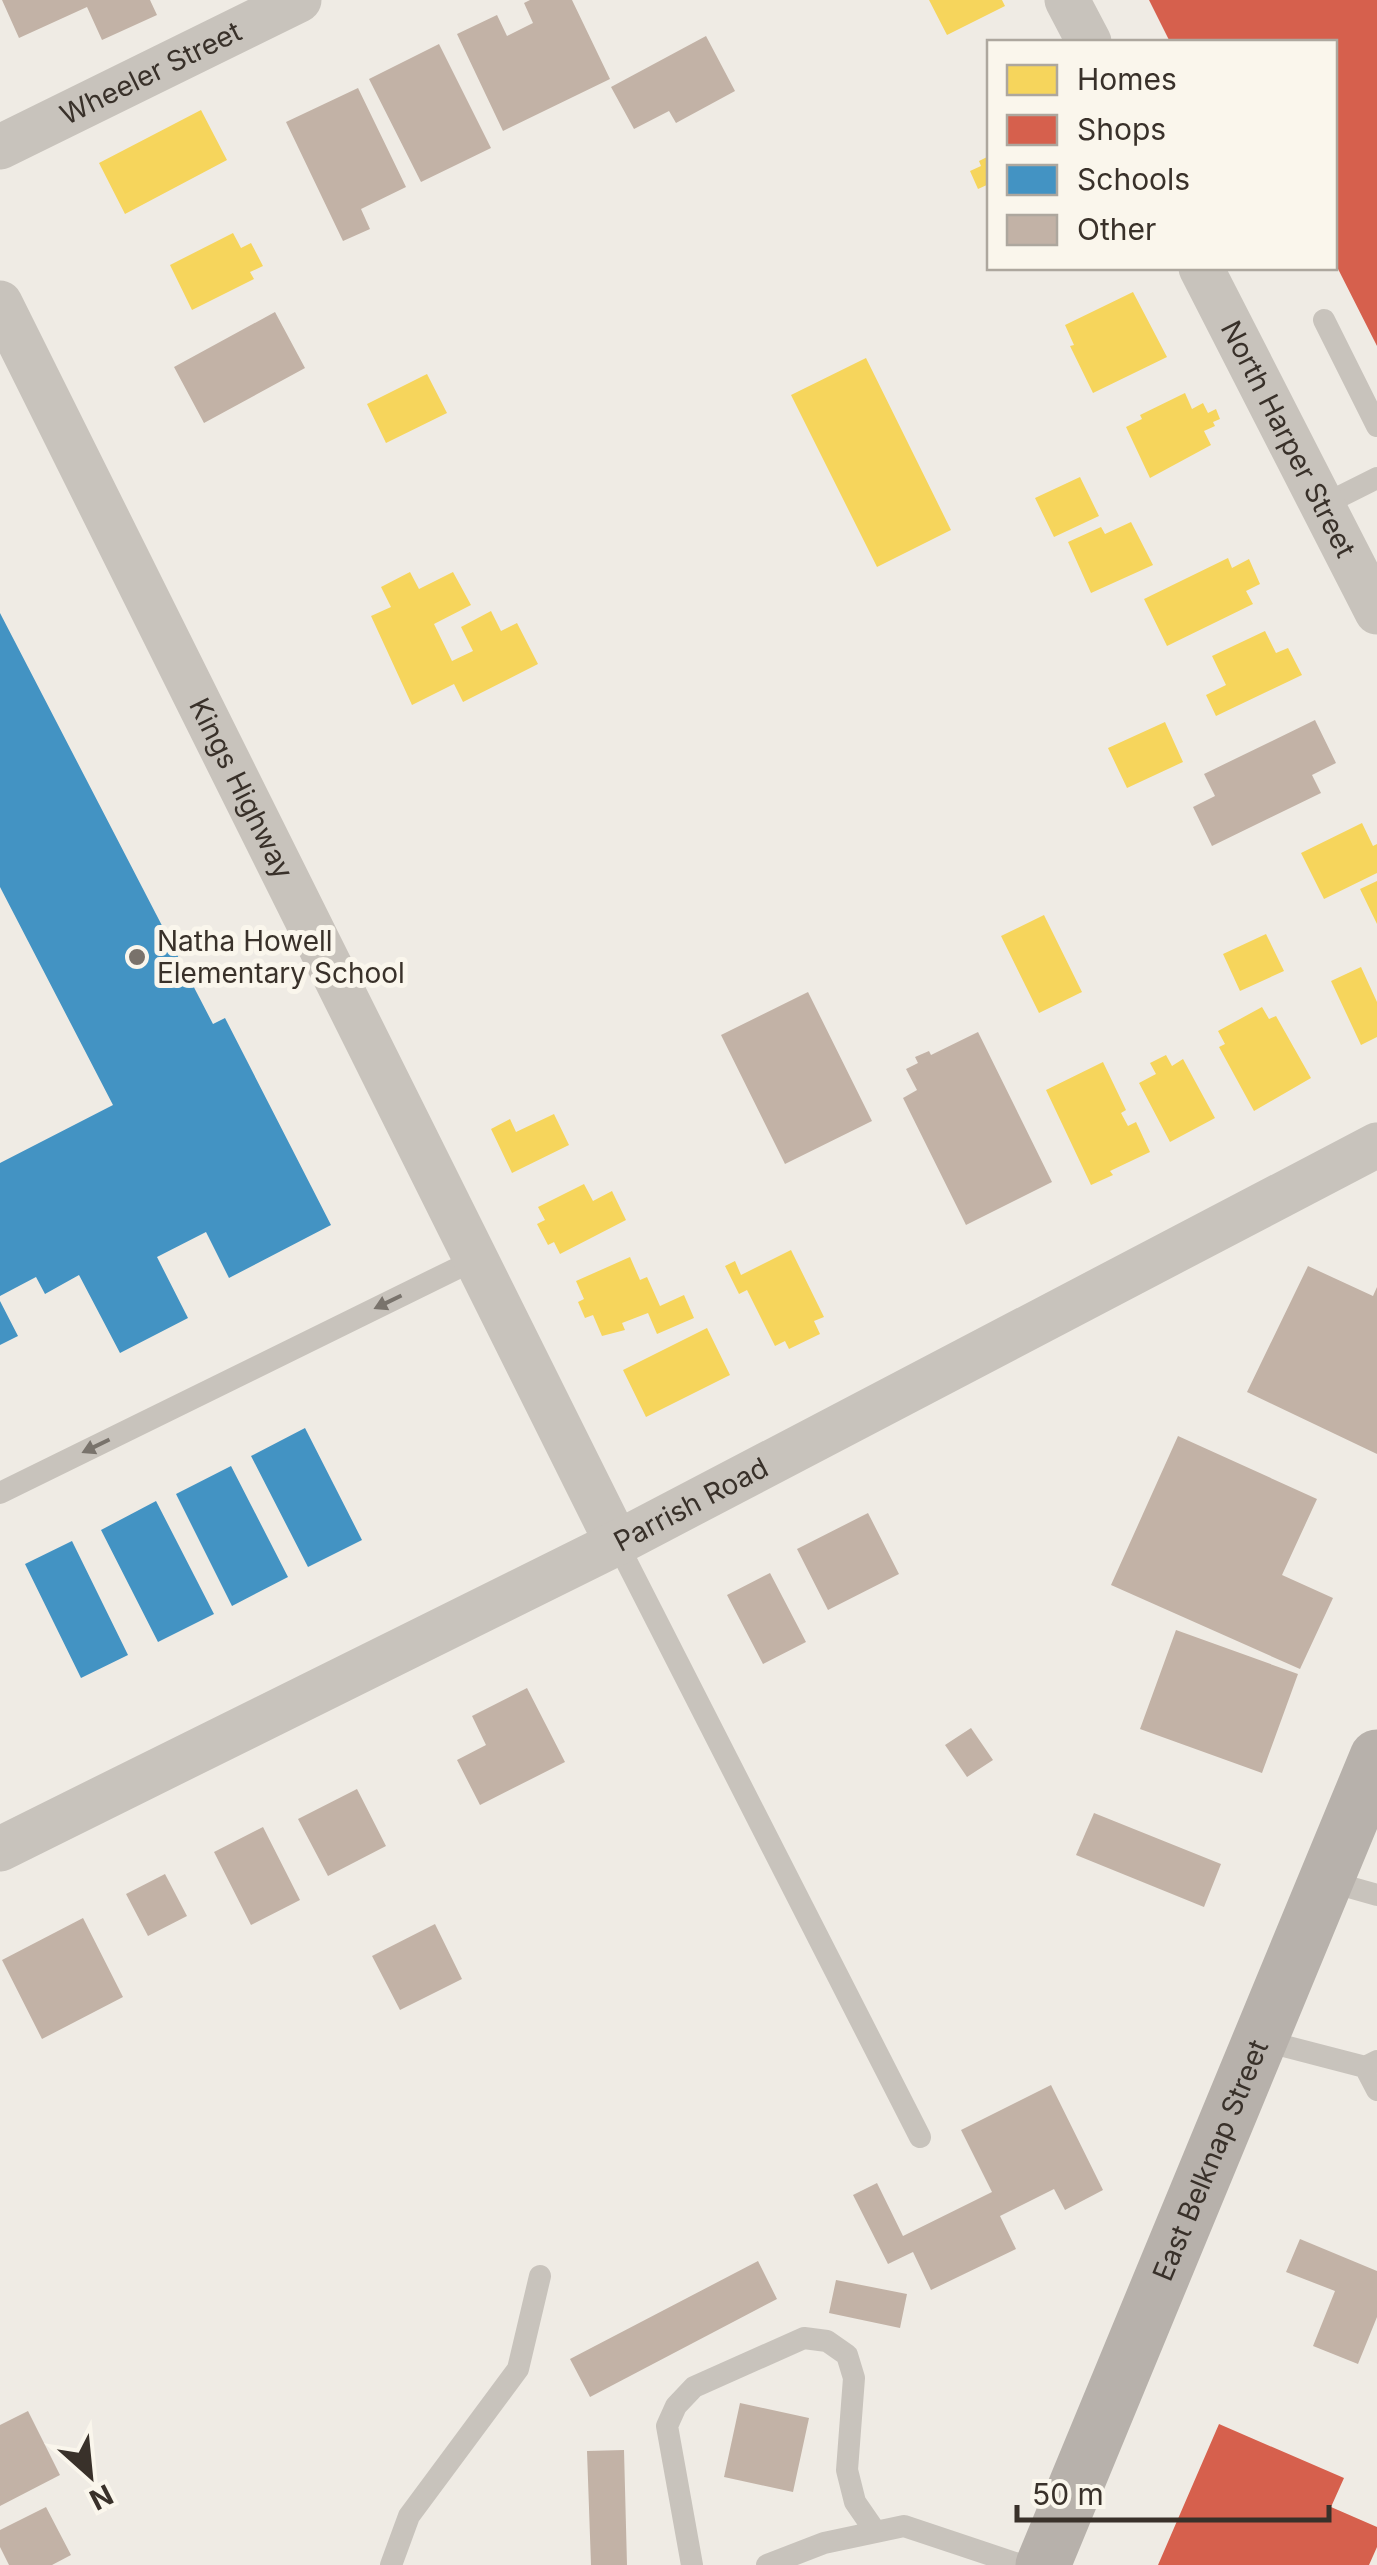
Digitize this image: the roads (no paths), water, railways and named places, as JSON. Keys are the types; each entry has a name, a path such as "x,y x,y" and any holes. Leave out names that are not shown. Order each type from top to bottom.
{"main road":[{"name":"East Belknap Street","path":"1043,2565 1377,1757"}],"street":[{"name":"Wheeler Street","path":"0,147 299,0"},
{"path":"1067,0 1087,40"},
{"name":"North Harper Street","path":"1202,270 1320,506 1375,605"},
{"name":"Kings Highway","path":"0,303 617,1543"},
{"name":"Parrish Road","path":"0,1849 617,1543 1377,1145"}],"lane":[{"path":"1324,320 1377,426"},
{"path":"1320,506 1377,478"},
{"path":"0,1493 476,1259"},
{"path":"617,1543 920,2137"},
{"path":"1324,1880 1377,1895"},
{"path":"1261,2040 1371,2064 1377,2090"},
{"path":"390,2565 409,2516 518,2368 540,2276"},
{"path":"692,2565 667,2426 676,2406 694,2388 804,2338 827,2341 847,2356 854,2378 847,2470 855,2502 875,2531"},
{"path":"767,2565 824,2543 904,2526 1020,2565"}],"place":[{"name":"Natha Howell Elementary School","path":"137,957"}]}
